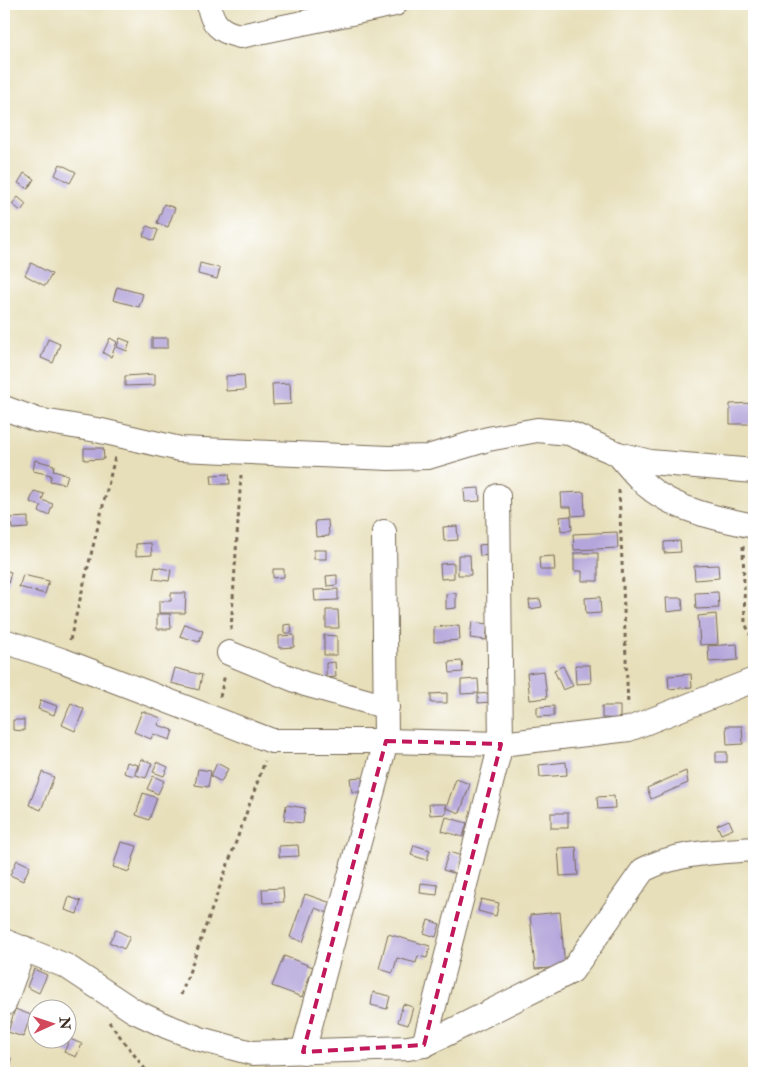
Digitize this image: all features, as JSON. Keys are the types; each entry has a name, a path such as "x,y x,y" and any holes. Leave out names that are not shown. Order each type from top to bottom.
{"street":[{"path":"209,4 213,21 225,33 240,36 395,4"},
{"path":"4,408 37,420 121,435 180,449 389,458 428,457 488,438 537,430 569,433 618,454 650,462 754,471"},
{"path":"618,454 647,486 669,501 748,525"},
{"path":"424,1045 502,744 498,496"},
{"path":"303,1052 386,741 384,532"},
{"path":"4,640 64,661 272,741 502,744 629,729 754,680"},
{"path":"229,653 305,684 387,707"},
{"path":"4,1004 14,945 66,966 134,1011 200,1039 252,1053 408,1048 424,1045 572,971 643,870 660,861 685,855 754,849"}],"path":[{"path":"64,661 121,435"},
{"path":"216,720 229,653 243,453"},
{"path":"618,454 629,729"},
{"path":"748,525 746,623 754,643"},
{"path":"181,995 272,741"}],"highlighted area":[{"path":"386,741 501,744 424,1045 303,1052"}],"building":[{"path":"60,164 76,172 70,183 55,175"},
{"path":"24,173 34,179 28,189 18,183"},
{"path":"18,197 26,204 21,211 12,204"},
{"path":"164,204 175,208 168,227 157,223"},
{"path":"147,226 158,230 154,241 143,236"},
{"path":"31,263 52,274 45,286 25,275"},
{"path":"200,263 220,268 217,279 198,274"},
{"path":"117,287 143,294 139,307 113,300"},
{"path":"110,338 117,342 111,357 103,353"},
{"path":"120,338 130,342 127,351 117,347"},
{"path":"152,338 168,338 168,348 152,348"},
{"path":"48,339 60,344 53,363 41,358"},
{"path":"155,374 155,385 125,386 125,376"},
{"path":"244,375 245,390 226,391 226,376"},
{"path":"290,383 291,404 273,405 272,384"},
{"path":"754,403 754,424 730,424 730,404"},
{"path":"84,448 103,448 104,459 84,460"},
{"path":"35,460 54,465 53,471 68,475 65,484 50,481 51,475 33,471"},
{"path":"229,474 230,484 212,484 211,475"},
{"path":"479,488 480,501 465,502 464,489"},
{"path":"34,491 44,494 42,500 53,504 49,515 39,512 41,506 30,502"},
{"path":"584,492 585,515 572,516 571,507 562,507 561,493"},
{"path":"571,516 572,530 561,531 560,517"},
{"path":"28,517 28,528 12,529 11,518"},
{"path":"328,520 329,536 316,537 315,521"},
{"path":"457,526 458,540 444,541 443,527"},
{"path":"617,532 618,548 574,550 573,534"},
{"path":"680,541 681,552 664,553 664,542"},
{"path":"151,543 152,555 136,556 136,544"},
{"path":"490,544 491,555 480,556 479,545"},
{"path":"314,550 326,550 326,559 314,559"},
{"path":"574,553 598,553 598,581 582,581 582,571 574,571"},
{"path":"458,555 470,555 471,575 458,575"},
{"path":"554,556 555,570 540,570 539,557"},
{"path":"454,563 454,578 441,579 440,564"},
{"path":"718,565 719,578 695,580 694,566"},
{"path":"155,567 171,570 169,581 153,579"},
{"path":"273,569 284,569 284,577 273,578"},
{"path":"4,570 11,572 8,584 4,582"},
{"path":"23,575 49,581 45,594 19,587"},
{"path":"337,575 337,585 327,586 326,576"},
{"path":"338,589 338,600 315,601 314,590"},
{"path":"718,592 719,608 696,609 695,593"},
{"path":"171,593 186,593 185,613 159,613 159,601 171,601"},
{"path":"456,593 456,608 446,609 446,594"},
{"path":"600,597 601,613 586,614 585,598"},
{"path":"666,598 682,598 683,610 667,612"},
{"path":"540,599 542,607 530,609 529,600"},
{"path":"326,610 338,610 339,628 326,628"},
{"path":"157,614 170,614 171,629 157,629"},
{"path":"716,614 718,644 700,645 698,616"},
{"path":"472,622 488,624 486,640 470,638"},
{"path":"185,624 203,631 199,642 180,636"},
{"path":"291,624 292,633 284,633 284,625"},
{"path":"459,625 460,640 434,642 434,627"},
{"path":"294,635 294,647 279,648 279,636"},
{"path":"324,635 337,636 337,655 324,655"},
{"path":"737,644 738,660 709,662 708,646"},
{"path":"462,661 463,672 450,673 449,662"},
{"path":"335,662 336,677 326,678 326,663"},
{"path":"575,665 590,665 591,683 576,684"},
{"path":"563,666 573,686 563,690 554,670"},
{"path":"175,668 202,675 199,690 171,683"},
{"path":"544,671 547,698 530,700 527,673"},
{"path":"691,674 692,687 669,689 668,676"},
{"path":"478,679 479,693 461,694 461,680"},
{"path":"447,693 447,703 431,703 431,694"},
{"path":"491,693 491,702 478,703 478,694"},
{"path":"41,700 57,706 54,715 38,709"},
{"path":"71,703 84,709 75,731 62,725"},
{"path":"554,706 554,716 537,717 537,707"},
{"path":"602,706 620,706 620,719 602,718"},
{"path":"142,711 161,718 158,725 173,730 170,740 153,734 151,739 134,732"},
{"path":"13,720 24,720 24,731 13,730"},
{"path":"726,726 742,726 743,744 727,745"},
{"path":"716,752 727,752 727,762 716,762"},
{"path":"141,759 152,763 146,778 136,775"},
{"path":"127,762 138,765 134,776 124,773"},
{"path":"157,762 168,767 164,776 153,772"},
{"path":"566,762 567,775 540,777 539,765"},
{"path":"217,763 228,769 221,782 211,776"},
{"path":"198,769 211,771 208,787 195,785"},
{"path":"686,771 688,783 651,799 647,788"},
{"path":"42,772 54,777 41,810 29,805"},
{"path":"153,776 164,781 158,794 147,789"},
{"path":"362,777 363,792 352,792 350,778"},
{"path":"456,779 470,784 460,813 446,808"},
{"path":"143,793 157,798 149,820 136,815"},
{"path":"614,796 615,808 598,809 597,797"},
{"path":"429,804 446,804 446,814 430,815"},
{"path":"286,805 305,808 303,823 284,821"},
{"path":"551,813 568,813 568,828 551,828"},
{"path":"446,817 467,823 463,837 442,831"},
{"path":"729,820 733,829 721,834 717,825"},
{"path":"121,842 137,846 129,872 113,867"},
{"path":"298,845 299,856 279,857 279,846"},
{"path":"414,845 430,850 427,860 411,855"},
{"path":"576,847 578,875 560,876 558,848"},
{"path":"449,852 462,856 457,874 443,870"},
{"path":"17,860 30,866 23,881 10,875"},
{"path":"421,883 438,885 437,895 420,893"},
{"path":"283,888 284,902 263,903 262,889"},
{"path":"305,894 337,905 333,915 315,908 303,942 290,937"},
{"path":"69,897 81,901 77,914 65,910"},
{"path":"481,899 499,903 496,916 478,911"},
{"path":"560,912 565,967 535,969 530,915"},
{"path":"428,920 440,924 436,937 424,933"},
{"path":"116,930 130,937 124,949 109,942"},
{"path":"388,934 430,946 427,958 418,956 416,963 397,958 393,973 379,969"},
{"path":"284,956 313,967 302,997 272,986"},
{"path":"34,969 47,975 39,993 27,987"},
{"path":"373,992 390,996 387,1009 371,1005"},
{"path":"403,1004 413,1007 408,1025 398,1022"},
{"path":"15,1009 28,1014 28,1023 23,1037 8,1032"},
{"path":"78,1042 82,1044 76,1057 64,1052 65,1050 78,1050"},
{"path":"4,1057 12,1059 8,1073 4,1072"}]}
